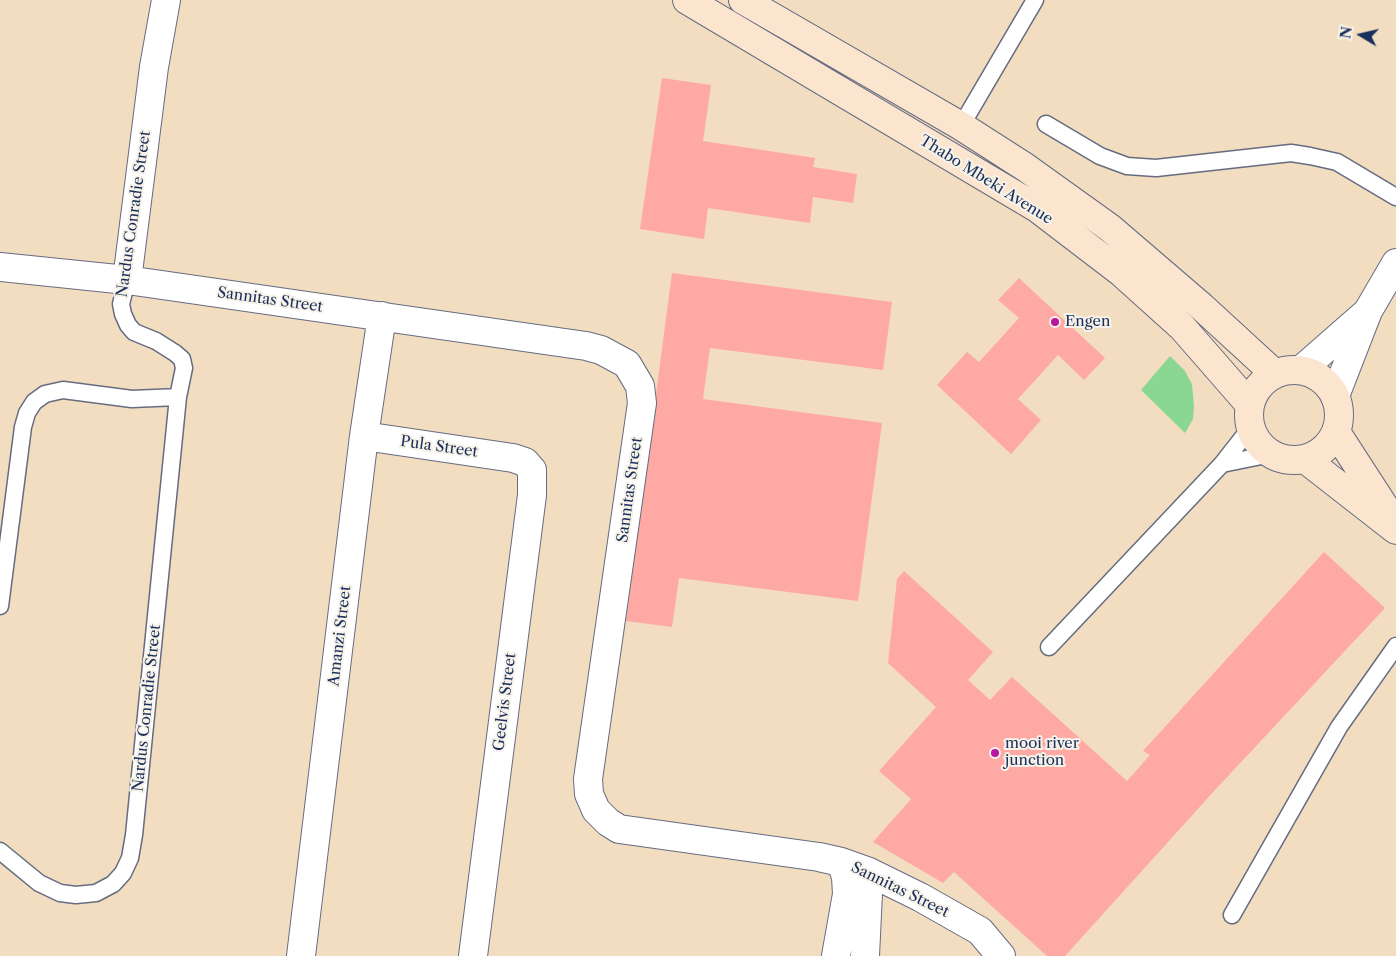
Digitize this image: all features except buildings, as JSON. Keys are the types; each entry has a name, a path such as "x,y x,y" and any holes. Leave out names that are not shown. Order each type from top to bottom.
{"main road":[{"name":"Thabo Mbeki Avenue","path":"687,0 1037,208 1122,273 1182,327 1250,416"},
{"name":"Thabo Mbeki Avenue","path":"743,0 961,126 1025,167 1110,228 1202,307 1288,372"},
{"path":"1288,372 1322,379 1335,396 1340,414 1336,432 1324,449 1305,459 1293,461 1282,459 1262,447 1255,438 1250,416 1259,386 1288,372"},
{"path":"1336,432 1396,525"},
{"path":"1305,459 1396,530"}],"street":[{"name":"Nardus Conradie Street","path":"127,280 154,67 166,0"},
{"path":"1335,396 1368,311 1396,263"},
{"name":"Sannitas Street","path":"0,267 127,280 586,346 601,350 627,364 640,386 642,403 588,779 589,794 596,810 608,822 619,829 819,857 841,862 869,872 920,897 980,931 1001,956"},
{"path":"1288,372 1368,311"},
{"name":"Amanzi Street","path":"301,956 364,436 382,316"},
{"name":"Pula Street","path":"364,436 513,458"},
{"name":"Geelvis Street","path":"473,956 532,495 532,470 525,462 513,458"},
{"path":"836,956 847,894 846,877 841,862"},
{"path":"865,956 869,872"}],"lane":[{"path":"961,126 1035,0"},
{"path":"1046,124 1100,156 1127,166 1156,168 1291,153 1337,162 1396,197"},
{"name":"Nardus Conradie Street","path":"0,851 39,883 60,893 76,895 96,893 113,884 123,873 130,858 134,835 178,397 184,368 182,359 168,348 134,332 128,324 123,314 122,304 127,280"},
{"path":"0,606 23,427 27,413 34,402 45,394 63,390 132,399 178,397"},
{"path":"1049,647 1222,464 1250,416"},
{"path":"1222,464 1272,454"},
{"path":"1232,915 1339,728 1396,646"}],"green space":[{"path":"1170,356 1185,371 1192,384 1193,419 1185,433 1141,390"}],"place":[{"name":"Engen","path":"1055,322"},
{"name":"mooi river junction","path":"995,753"}]}
